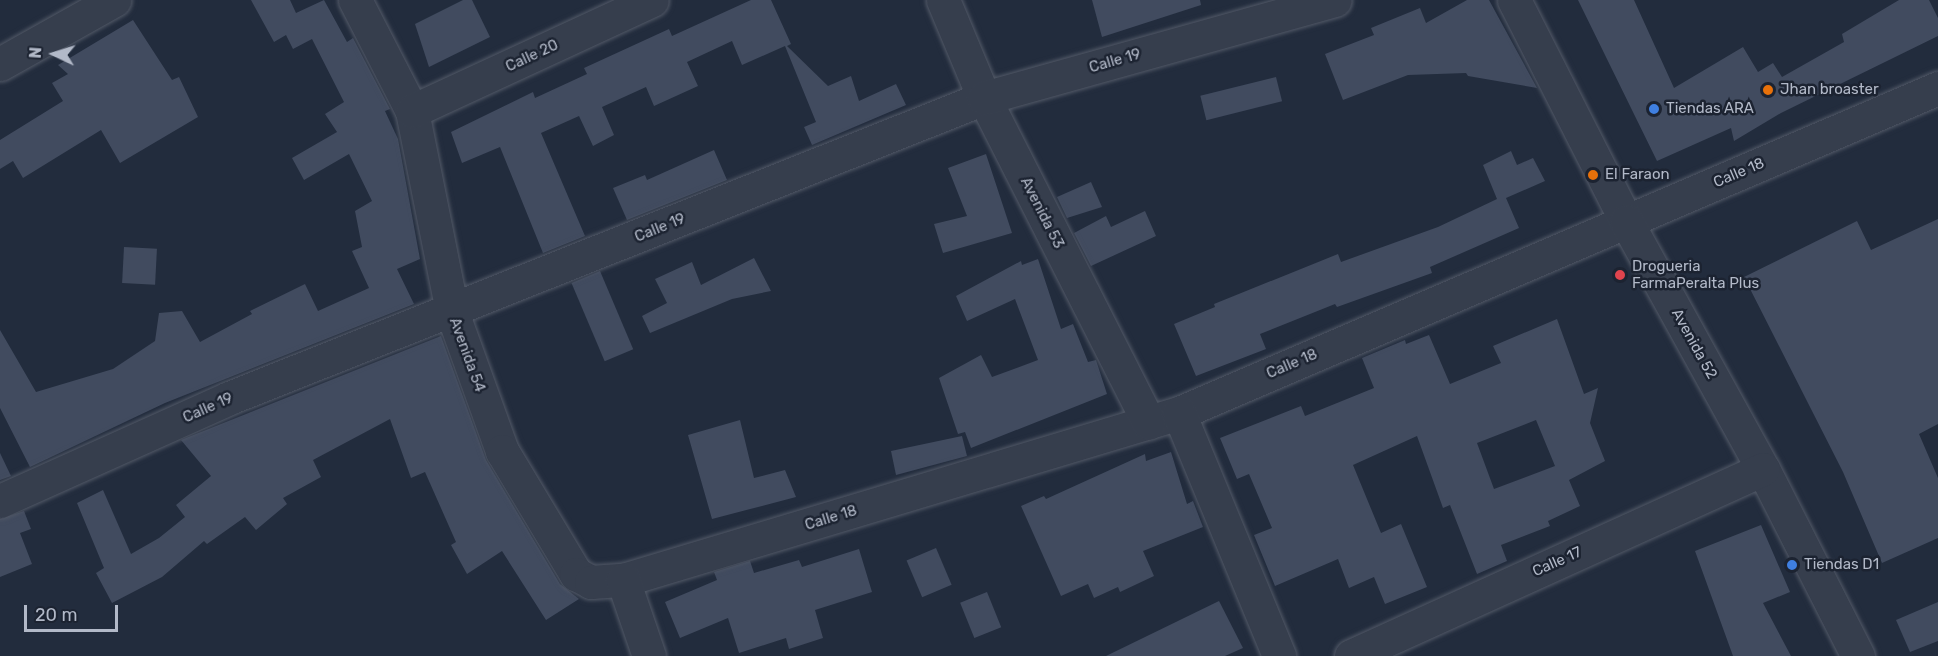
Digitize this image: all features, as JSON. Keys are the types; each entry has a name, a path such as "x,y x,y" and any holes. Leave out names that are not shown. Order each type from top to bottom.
{"street":[{"path":"0,64 114,0"},
{"name":"Avenida 54","path":"355,0 412,111 452,312 502,452 576,574 591,582 623,580"},
{"name":"Calle 20","path":"412,111 652,0"},
{"name":"Avenida 53","path":"943,0 984,98 1164,418 1280,656"},
{"name":"Calle 19","path":"0,501 229,398 452,312 984,98 1335,0"},
{"name":"Avenida 52","path":"1514,0 1626,221 1763,469 1858,656"},
{"name":"Calle 18","path":"623,580 1164,418 1938,88"},
{"name":"Calle 17","path":"1351,656 1763,469"},
{"path":"623,580 649,656"}],"building":[{"path":"251,0 290,0 296,13 324,0 347,42 353,38 390,109 385,111 398,139 420,259 397,269 414,304 165,403 30,467 0,408 0,330 36,392 113,369 155,341 159,313 182,311 200,342 252,314 250,311 305,284 318,311 369,288 352,251 362,247 355,211 372,201 349,154 304,180 292,158 337,132 325,114 344,102 312,39 293,49 286,35 274,42"},
{"path":"463,0 472,0 490,37 429,67 415,24"},
{"path":"751,0 771,0 791,44 787,46 828,86 851,76 859,101 896,84 906,105 812,145 804,127 816,122 785,46 742,65 732,41 687,62 698,86 654,106 646,87 602,107 614,135 593,146 579,116 541,133 585,236 543,253 500,147 462,163 451,132 533,92 535,98 587,74 584,68 669,29 672,36"},
{"path":"1092,0 1200,0 1201,5 1102,37"},
{"path":"1467,0 1489,0 1537,88 1468,76 1466,73 1408,75 1343,100 1325,54 1374,35 1371,28 1420,8 1426,23"},
{"path":"1578,0 1634,0 1674,88 1743,47 1758,72 1773,63 1782,77 1844,42 1842,34 1899,0 1929,0 1938,18 1938,36 1781,113 1734,141 1731,128 1657,161"},
{"path":"133,20 172,80 179,77 198,117 120,163 101,130 23,178 13,161 0,169 0,140 63,101 52,83 68,74 58,65"},
{"path":"1276,77 1282,101 1206,120 1200,96"},
{"path":"714,150 727,180 627,220 613,188 645,175 647,180"},
{"path":"1511,151 1517,165 1533,158 1545,181 1506,198 1519,228 1430,267 1432,273 1337,307 1335,304 1260,334 1266,349 1196,376 1174,324 1215,307 1214,304 1338,254 1341,262 1438,227 1497,199 1483,165"},
{"path":"986,154 1012,233 943,253 934,224 967,216 948,168"},
{"path":"1091,182 1102,207 1067,218 1057,197"},
{"path":"1145,211 1156,236 1091,266 1074,233 1106,216 1111,227"},
{"path":"1938,219 1938,424 1919,434 1938,478 1938,538 1882,563 1843,472 1744,277 1857,221 1871,250"},
{"path":"124,247 157,249 155,285 122,283"},
{"path":"754,258 771,291 732,299 650,333 642,316 667,303 655,279 692,262 701,285"},
{"path":"1038,259 1061,329 1073,324 1088,362 1096,360 1107,394 971,448 965,432 958,434 939,378 981,355 992,377 1038,360 1015,299 967,321 956,296 1021,261 1022,265"},
{"path":"600,271 633,349 605,361 571,283"},
{"path":"1557,319 1584,394 1598,388 1590,423 1605,461 1569,480 1580,506 1548,521 1550,526 1501,545 1507,561 1477,574 1450,505 1443,508 1417,436 1353,465 1381,533 1401,524 1427,587 1385,604 1374,577 1349,588 1338,559 1275,586 1254,535 1272,528 1249,474 1237,479 1220,438 1301,406 1305,416 1374,388 1362,358 1405,340 1406,344 1429,335 1450,384 1501,363 1493,346","holes":["1536,420 1555,466 1494,489 1477,443"]},
{"path":"441,336 486,460 560,584 579,599 546,620 502,551 467,574 451,545 456,542 425,472 411,478 390,419 313,460 321,477 283,498 287,504 256,530 245,517 207,544 204,541 162,577 112,603 96,573 104,568 77,503 103,490 131,554 159,538 185,517 176,505 211,476 181,440"},
{"path":"740,420 754,478 785,470 796,497 712,519 688,435"},
{"path":"962,436 967,456 896,475 891,451"},
{"path":"1171,452 1187,504 1193,501 1203,527 1143,551 1154,576 1120,592 1118,587 1094,598 1088,584 1061,596 1021,506 1044,496 1046,499 1145,454 1146,461"},
{"path":"0,453 11,476 0,480"},
{"path":"24,511 31,529 20,533 32,564 0,577 0,519"},
{"path":"1761,525 1790,592 1763,603 1791,656 1733,656 1695,551"},
{"path":"936,548 952,585 922,597 907,561"},
{"path":"859,549 872,592 815,610 823,638 789,649 786,638 739,653 728,618 680,638 665,602 717,580 714,572 750,561 754,573 799,560 802,567"},
{"path":"987,592 1001,627 974,638 960,603"},
{"path":"1219,601 1243,648 1225,656 1106,656"},
{"path":"1938,602 1938,641 1910,652 1896,620"}],"place":[{"name":"Jhan broaster","path":"1768,90"},
{"name":"Tiendas ARA","path":"1654,109"},
{"name":"El Faraon","path":"1593,175"},
{"name":"Drogueria FarmaPeralta Plus","path":"1620,275"},
{"name":"Tiendas D1","path":"1792,565"}]}
